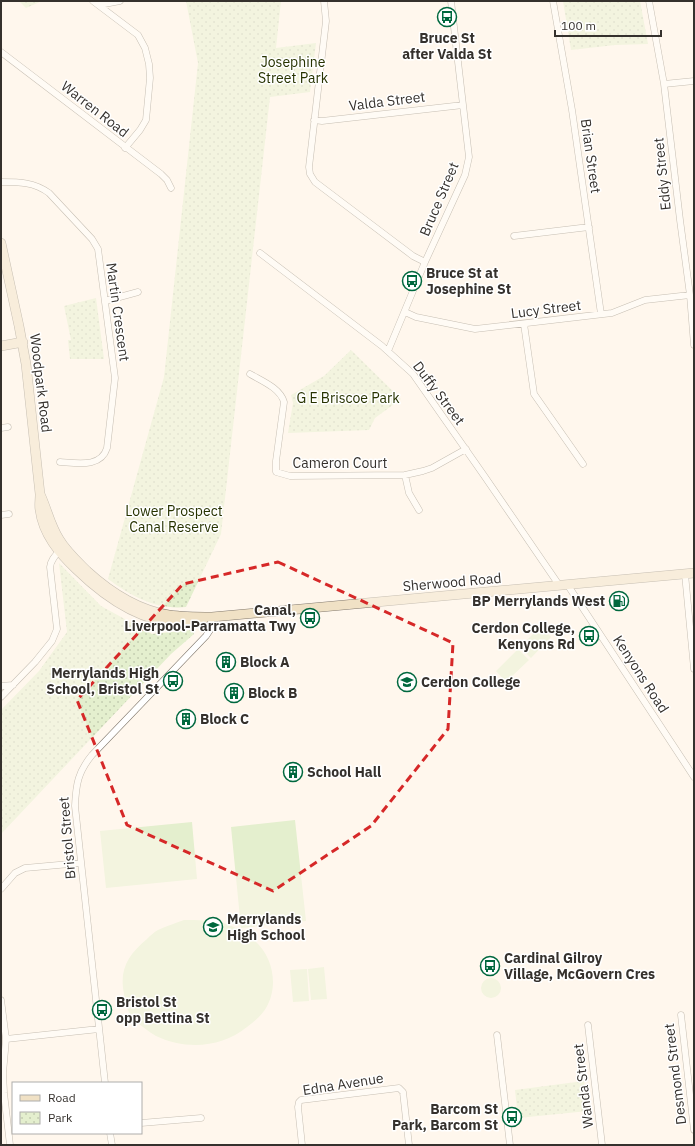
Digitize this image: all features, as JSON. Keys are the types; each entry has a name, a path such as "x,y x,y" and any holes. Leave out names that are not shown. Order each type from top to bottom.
{"main road":[{"name":"Woodpark Road","path":"1,243 23,342 40,494 47,508 61,549"},
{"path":"1,346 23,342"},
{"name":"Sherwood Road","path":"61,549 110,590 138,609 162,620 181,623 212,617 690,574"}],"street":[{"path":"93,1 138,35 145,48 149,64 150,78 146,120 126,148"},
{"path":"99,6 120,1"},
{"path":"324,1 326,18 309,167 310,174 313,180 413,256 425,262"},
{"name":"Bruce Street","path":"388,351 425,262 465,175 468,163 469,157 451,1"},
{"name":"Brian Street","path":"554,1 572,110 600,314"},
{"name":"Eddy Street","path":"649,1 664,84 690,295 694,345"},
{"name":"Warren Road","path":"1,52 161,174 172,188"},
{"path":"664,84 694,81"},
{"name":"Valda Street","path":"314,120 322,121 463,105"},
{"name":"Martin Crescent","path":"1,182 30,183 43,188 92,239 98,249 115,378 108,448 104,456 94,462 60,462"},
{"path":"514,236 589,227"},
{"name":"Duffy Street","path":"260,253 388,351 416,378 563,585"},
{"path":"105,301 138,292"},
{"name":"Lucy Street","path":"405,312 416,317 475,329 615,312 645,300 690,295"},
{"path":"524,324 534,394 583,464"},
{"name":"Cameron Court","path":"250,374 273,388 284,402 276,461 276,472 290,476 405,475 432,468 466,449"},
{"path":"1,428 8,428"},
{"path":"405,475 409,493 419,510"},
{"path":"1,515 9,514"},
{"path":"1,697 36,662 52,641 57,629 50,567 51,562 61,549"},
{"path":"690,574 694,669"},
{"name":"Kenyons Road","path":"563,585 694,777"},
{"name":"Bristol Street","path":"105,1082 75,806 75,788 81,770 92,755 206,636 210,630 212,617"},
{"path":"1,686 13,684"},
{"path":"1,888 15,873 25,868 81,863"},
{"path":"1,1000 6,1039 4,1086 10,1145"},
{"name":"Desmond Street","path":"681,1015 694,1130"},
{"name":"Wanda Street","path":"588,1025 602,1145"},
{"path":"6,1039 100,1029"},
{"path":"497,1035 510,1145"},
{"name":"Edna Avenue","path":"302,1145 298,1107 301,1100 398,1088 403,1092 409,1145"},
{"path":"142,1123 201,1118"},
{"path":"110,1134 112,1145"}],"highlighted area":[{"path":"278,562 453,643 448,729 371,826 273,891 127,825 77,700 183,584"}],"green space":[{"path":"19,1 42,1 26,8"},
{"name":"Lower Prospect Canal Reserve","path":"186,1 281,1 276,48 316,43 310,92 270,97 221,534 186,607 175,607 154,604 144,600 126,591 108,579 164,377 198,63"},
{"path":"563,1 640,1 648,44 615,45 571,50"},
{"path":"96,298 104,359 70,359 68,340 71,340 64,306"},
{"name":"G E Briscoe Park","path":"351,350 401,399 375,418 369,430 288,433 293,403 291,395 324,376"},
{"path":"59,563 101,606 152,634 192,630 194,634 171,654 1,834 1,710 39,671 67,632"},
{"path":"541,626 551,637 531,658 520,647"},
{"path":"518,649 529,660 506,682 496,671"},
{"path":"295,820 306,921 241,928 231,827"},
{"path":"192,822 197,879 106,888 100,831"},
{"path":"184,920 218,922 240,930 252,938 261,948 270,963 273,981 270,999 266,1008 258,1018 237,1034 215,1043 191,1045 156,1036 136,1022 129,1013 125,1001 123,977 126,963 130,957 140,945 155,932"},
{"path":"324,967 327,999 311,1000 308,969"},
{"path":"307,969 309,1001 293,1002 290,970"},
{"path":"491,978 498,981 501,988 498,995 491,998 484,995 481,988 484,981"},
{"path":"584,1081 588,1111 518,1118 515,1090"}],"place":[{"name":"Bruce St after Valda St","path":"447,17"},
{"name":"Bruce St at Josephine St","path":"412,281"},
{"name":"BP Merrylands West","path":"619,601"},
{"name":"Canal, Liverpool-Parramatta Twy","path":"310,618"},
{"name":"Cerdon College, Kenyons Rd","path":"589,636"},
{"name":"Block A","path":"226,662"},
{"name":"Merrylands High School, Bristol St","path":"173,681"},
{"name":"Cerdon College","path":"407,682"},
{"name":"Block B","path":"234,693"},
{"name":"Block C","path":"186,719"},
{"name":"School Hall","path":"293,772"},
{"name":"Merrylands High School","path":"213,927"},
{"name":"Cardinal Gilroy Village, McGovern Cres","path":"490,966"},
{"name":"Bristol St opp Bettina St","path":"102,1010"},
{"name":"Barcom St Park, Barcom St","path":"512,1117"}],"park label":[{"name":"Josephine Street Park","path":"293,70"}]}
